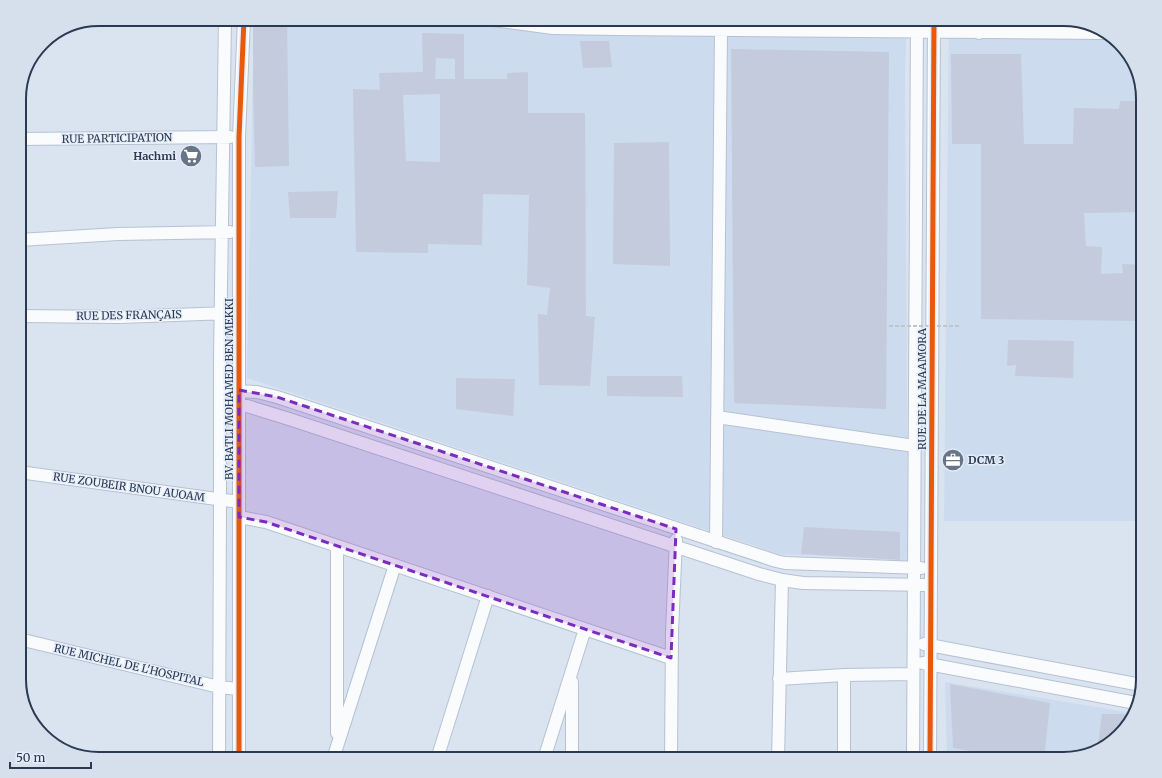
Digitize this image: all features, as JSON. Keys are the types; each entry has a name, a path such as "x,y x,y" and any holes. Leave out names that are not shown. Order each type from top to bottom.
{"street":[{"name":"BV. BATLI MOHAMED BEN MEKKI","path":"219,752 220,390 224,26"},
{"name":"BV. BATLI MOHAMED BEN MEKKI","path":"239,752 239,137 244,26"},
{"path":"538,26 553,28 721,31 1096,33"},
{"name":"RUE DE LA MAAMORA","path":"913,752 916,26"},
{"name":"RUE DE LA MAAMORA","path":"930,752 934,26"},
{"path":"979,26 979,32"},
{"path":"716,542 721,31"},
{"name":"RUE PARTICIPATION","path":"26,139 239,137"},
{"path":"916,204 933,204"},
{"path":"26,240 118,234 239,231"},
{"name":"RUE DES FRANÇAIS","path":"26,316 120,317 239,312"},
{"path":"220,390 257,392 277,397 676,529 785,563 931,569"},
{"path":"220,404 259,409 782,580 803,583 913,586 930,585"},
{"path":"717,417 914,446"},
{"name":"RUE ZOUBEIR BNOU AUOAM","path":"26,473 239,502"},
{"path":"239,517 266,522 671,658"},
{"path":"671,752 671,658 676,529"},
{"path":"337,546 337,744"},
{"path":"335,752 395,565"},
{"path":"778,752 782,580"},
{"path":"220,587 239,586"},
{"path":"439,752 488,596"},
{"path":"546,752 585,629"},
{"name":"RUE MICHEL DE L'HOSPITAL","path":"26,641 219,687 238,689"},
{"path":"914,642 1136,684"},
{"path":"914,662 1132,702"},
{"path":"572,671 572,752"},
{"path":"779,679 844,675 913,674"},
{"path":"844,675 844,752"}],"path":[{"path":"889,326 961,326"}],"highlighted area":[{"path":"239,390 277,397 676,529 671,658 266,522 239,517"}],"shaded area":[{"path":"254,26 907,26 905,72 908,560 779,554 247,378"},
{"path":"949,26 1063,26 1082,28 1096,33 1104,38 1118,51 1129,66 1135,84 1136,521 944,521"},
{"path":"945,682 1129,712 1121,724 1108,737 1082,750 1063,752 947,752"}],"building":[{"path":"253,26 287,26 289,166 255,167"},
{"path":"422,33 464,34 464,79 507,79 507,73 528,72 528,113 585,113 586,316 595,317 590,386 539,385 538,314 547,315 550,288 527,285 529,195 483,194 482,245 428,244 428,253 356,252 353,89 380,90 379,73 423,72","holes":["436,58 455,59 455,79 435,79","440,94 440,162 406,161 403,95"]},
{"path":"580,41 609,41 612,67 583,68"},
{"path":"731,49 889,52 886,409 734,403"},
{"path":"951,54 1021,54 1024,144 1073,144 1074,108 1119,109 1120,101 1136,101 1136,212 1084,213 1086,246 1102,247 1101,274 1123,273 1122,264 1136,265 1136,321 981,319 981,144 952,144"},
{"path":"669,142 670,266 613,264 614,143"},
{"path":"338,191 336,218 290,218 288,192"},
{"path":"1008,340 1074,341 1073,378 1015,376 1016,365 1007,366"},
{"path":"607,376 682,376 683,397 607,396"},
{"path":"456,378 515,379 513,416 456,409"},
{"path":"804,527 900,532 900,560 801,554"},
{"path":"950,684 1050,703 1045,752 977,752 953,748"},
{"path":"1102,714 1123,714 1126,716 1115,731 1098,743"}],"cycle path":[{"path":"239,752 239,137 244,26"},
{"path":"930,752 934,26"}],"place":[{"name":"Hachmi","path":"191,156"},
{"name":"DCM 3","path":"953,460"}]}
